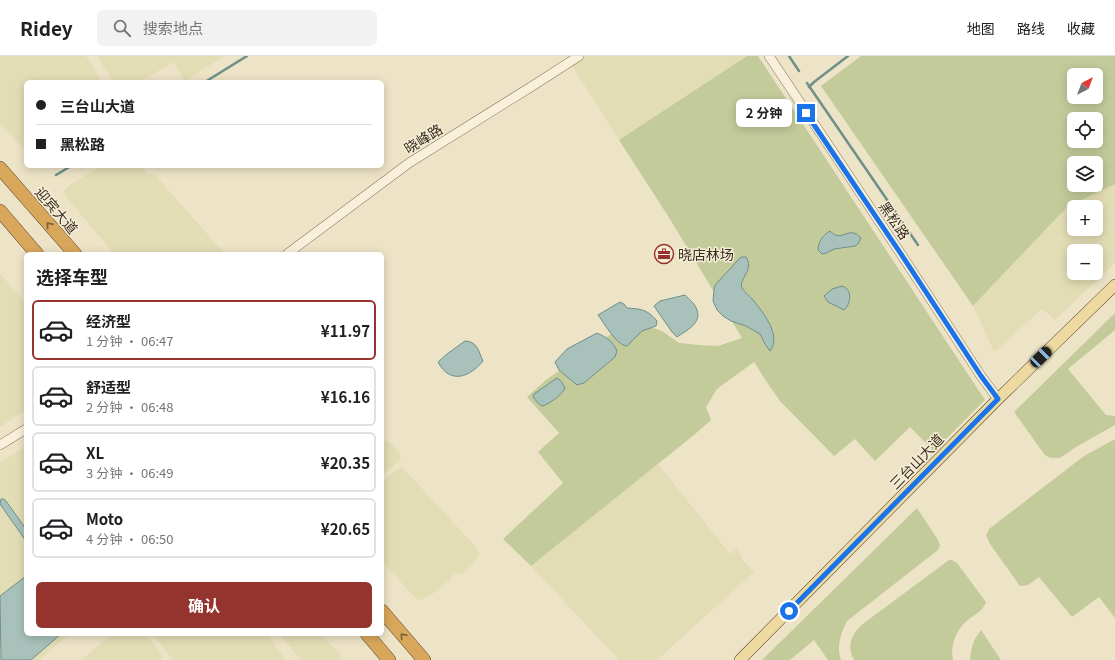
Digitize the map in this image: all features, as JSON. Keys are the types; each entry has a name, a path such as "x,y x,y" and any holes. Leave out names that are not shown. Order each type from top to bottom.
{"highway":[{"name":"迎宾大道","path":"0,168 73,252"},
{"path":"0,211 36,252"},
{"path":"384,613 424,660"},
{"path":"369,636 389,660"}],"main road":[{"name":"三台山大道","path":"740,660 998,399 1115,285"}],"street":[{"name":"晓峰路","path":"290,252 409,163 579,56"},
{"name":"黑松路","path":"769,56 981,376 998,399"},
{"path":"0,445 24,430"}],"shaded area":[{"path":"0,56 86,56 101,80 24,80 24,149 0,125"},
{"path":"97,56 225,56 186,80 183,80 174,62 142,80 112,80"},
{"path":"566,56 747,56 619,140"},
{"path":"98,168 143,168 148,174 155,175 223,252 112,252 63,193 68,186"},
{"path":"1115,184 1115,263 1103,274 1103,244 1067,244 1067,280 1097,280 1055,320 1042,309 994,352 973,306 1067,207 1067,236 1103,236 1103,200 1082,200 1098,192 1103,192 1103,190"},
{"path":"0,274 24,301 24,411 0,427"},
{"path":"388,441 400,453 401,458 384,473 384,442"},
{"path":"24,447 24,636 68,636 39,660 0,660 0,462"},
{"path":"658,464 730,554 738,548 742,559 754,572 657,660 619,660 531,566"},
{"path":"402,467 475,546 480,554 474,563 461,574 454,573 451,579 431,595 418,601 384,563 384,481 394,471"},
{"path":"111,636 148,636 163,656 160,660 81,660"},
{"path":"154,636 269,636 285,660 173,660"},
{"path":"281,636 323,636 342,657 339,660 301,660"}],"green space":[{"path":"747,56 758,56 985,400 934,451 910,427 875,461 855,439 834,456 780,401 754,362 717,389 706,407 711,420 531,566 503,539 563,483 538,452 559,433 527,397 546,380 621,327 644,325 662,331 679,343 700,345 718,346 742,338 668,216 619,140"},
{"path":"861,56 1115,56 1115,184 1103,190 1103,156 1067,156 1067,192 1098,192 1082,200 1067,200 1067,207 973,306 821,86"},
{"path":"1115,313 1115,330 1068,369 1106,415 1115,416 1115,425 1076,447 1060,458 1048,457 1044,454 1014,412"},
{"path":"1115,439 1115,618 1099,597 1072,617 1039,577 1028,585 1020,586 990,544 986,535 989,529 1084,456"},
{"path":"917,508 938,540 940,545 938,550 847,621 839,645 841,660 828,660 814,640 790,660 762,660"},
{"path":"949,560 957,563 986,602 981,610 964,624 957,633 952,649 953,660 854,660 850,649 850,644 856,631 864,623"},
{"path":"981,630 1001,660 970,660 973,644"}],"water":[{"path":"830,231 838,236 852,233 861,238 855,246 834,249 822,254 818,250 819,244 823,237"},
{"path":"741,257 746,257 749,266 742,281 742,288 762,311 773,331 773,345 770,351 760,334 723,316 717,310 713,301 715,285"},
{"path":"842,286 848,290 850,297 844,310 828,302 824,296 832,289"},
{"path":"685,295 696,308 698,315 695,323 677,337 654,306 660,301"},
{"path":"620,302 627,308 640,309 647,312 657,321 656,326 642,331 627,346 623,345 615,338 598,315"},
{"path":"597,333 611,342 617,351 615,357 584,383 577,385 559,370 555,362 567,349"},
{"path":"465,341 469,341 475,345 483,361 478,367 466,374 454,376 448,374 438,362"},
{"path":"557,378 561,381 565,388 558,397 543,406 540,405 534,398 534,394"},
{"path":"1,499 4,499 24,526 24,538 0,504"},
{"path":"24,578 24,636 59,636 31,660 1,660 0,596"}],"waterway":[{"path":"208,80 247,56"},
{"path":"789,56 799,71"},
{"path":"809,87 848,56"},
{"path":"807,83 918,245"},
{"path":"56,175 68,168"}],"place":[{"name":"晓店林场","path":"664,254"}],"route":[{"path":"789,611 998,399 981,376 806,113"}]}
